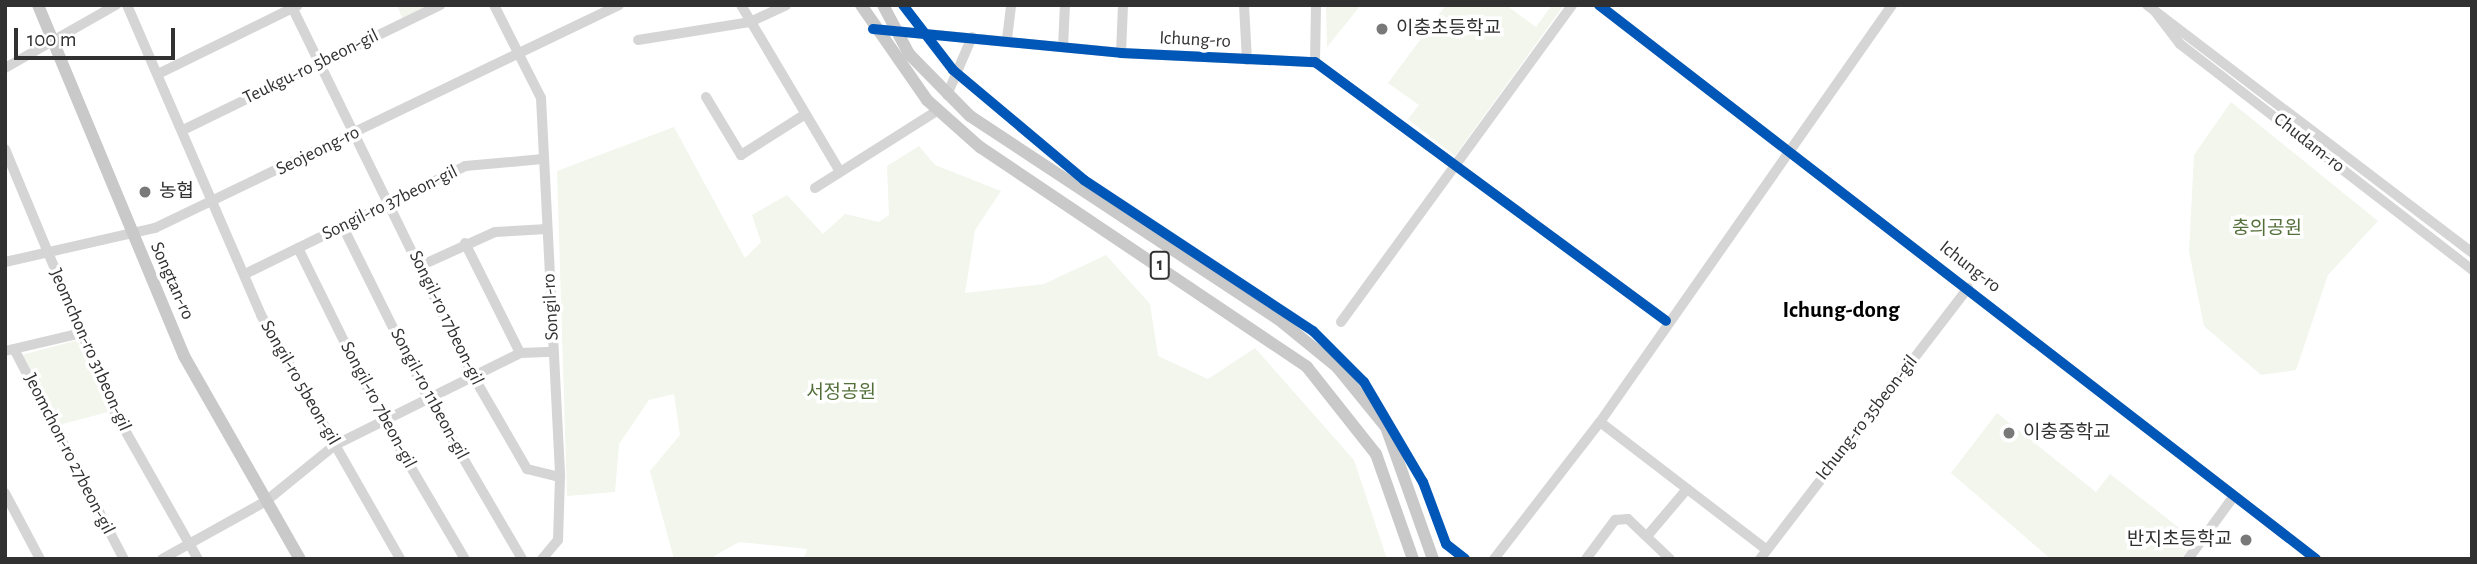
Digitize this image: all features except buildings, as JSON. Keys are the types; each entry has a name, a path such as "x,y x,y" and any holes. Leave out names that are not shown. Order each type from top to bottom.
{"main road":[{"name":"Songtan-ro","path":"38,5 128,232 184,356 300,559"},
{"name":"1","path":"861,5 873,29 937,111 1000,161 1307,367 1376,454 1413,559"},
{"name":"1","path":"883,5 899,35 947,95 1000,137 1282,321 1337,367 1386,427 1433,558"}],"street":[{"path":"5,68 116,5"},
{"path":"127,5 212,202"},
{"name":"Teukgu-ro 5beon-gil","path":"183,130 318,62 440,5"},
{"name":"Songil-ro","path":"494,5 541,98 559,477 558,540 542,559"},
{"name":"Seojeong-ro","path":"5,262 46,250 155,228 619,5"},
{"path":"741,5 840,172"},
{"path":"638,40 750,22 786,5"},
{"path":"1007,39 1011,5"},
{"path":"1063,47 1065,5"},
{"path":"1121,53 1124,5"},
{"path":"1244,5 1247,60"},
{"path":"1316,5 1315,62 1667,321"},
{"path":"1341,322 1572,5"},
{"name":"Ichung-ro","path":"1599,5 1788,148 2316,559"},
{"path":"1494,559 1600,422 1788,148 1892,5"},
{"path":"158,74 294,6"},
{"name":"Songil-ro 17beon-gil","path":"294,6 318,62 472,374 527,469 559,477"},
{"name":"Chudam-ro","path":"2153,7 2472,253"},
{"name":"Chudam-ro","path":"2153,7 2180,44 2472,270"},
{"name":"Ichung-ro","path":"873,29 899,35 1007,39 1121,53 1315,62"},
{"path":"947,95 972,37"},
{"path":"706,97 741,155 804,115"},
{"path":"815,188 937,111"},
{"name":"Jeomchon-ro 31beon-gil","path":"5,149 113,409 198,559"},
{"name":"Songil-ro 37beon-gil","path":"245,274 388,201 465,166 542,159"},
{"name":"Songil-ro 5beon-gil","path":"212,202 261,315 400,559"},
{"name":"Songil-ro 11beon-gil","path":"342,225 428,398 522,559"},
{"path":"420,266 465,243 495,232 547,229"},
{"path":"465,243 520,353"},
{"name":"Songil-ro 7beon-gil","path":"298,248 383,420 465,559"},
{"name":"Ichung-ro 35beon-gil","path":"1600,422 1687,489 1763,554 1968,288"},
{"path":"10,350 81,333"},
{"name":"Jeomchon-ro 27beon-gil","path":"10,350 124,559"},
{"path":"162,559 266,501 335,445 472,374 520,353 554,352"},
{"path":"1648,535 1687,489"},
{"path":"5,493 40,559"},
{"path":"2188,559 2234,496"},
{"path":"1586,559 1615,520 1628,519 1648,535 1670,559"}],"green space":[{"path":"397,5 432,5 402,18"},
{"path":"1326,5 1361,5 1327,47"},
{"path":"1446,5 1506,5 1536,27 1552,5 1564,5 1455,156 1408,119 1419,105 1388,83"},
{"name":"충의공원","path":"2231,102 2378,221 2328,275 2296,370 2261,375 2204,326 2189,252 2194,155"},
{"name":"서정공원","path":"674,127 745,258 761,242 752,215 787,195 823,234 845,214 879,222 889,215 887,166 919,146 935,165 1001,191 975,230 965,293 1044,284 1106,255 1150,304 1158,356 1208,379 1255,348 1354,460 1387,559 804,559 807,549 739,542 709,559 674,559 650,471 680,435 674,394 649,400 619,444 615,492 567,496 557,171"},
{"path":"78,340 108,412 59,425 22,355"},
{"path":"1997,413 2096,492 2110,474 2195,540 2181,559 2051,559 1951,473"}],"cycle path":[{"path":"903,5 953,70 1084,180 1313,331 1364,382 1423,482 1446,544 1465,559"},
{"path":"1599,5 2316,559"},
{"path":"873,29 1121,53 1315,62 1666,321"}],"place":[{"name":"이충초등학교","path":"1382,29"},
{"name":"농협","path":"145,192"},
{"name":"이충중학교","path":"2009,433"},
{"name":"반지초등학교","path":"2246,540"}],"district":[{"name":"Ichung-dong","path":"1841,311"}]}
